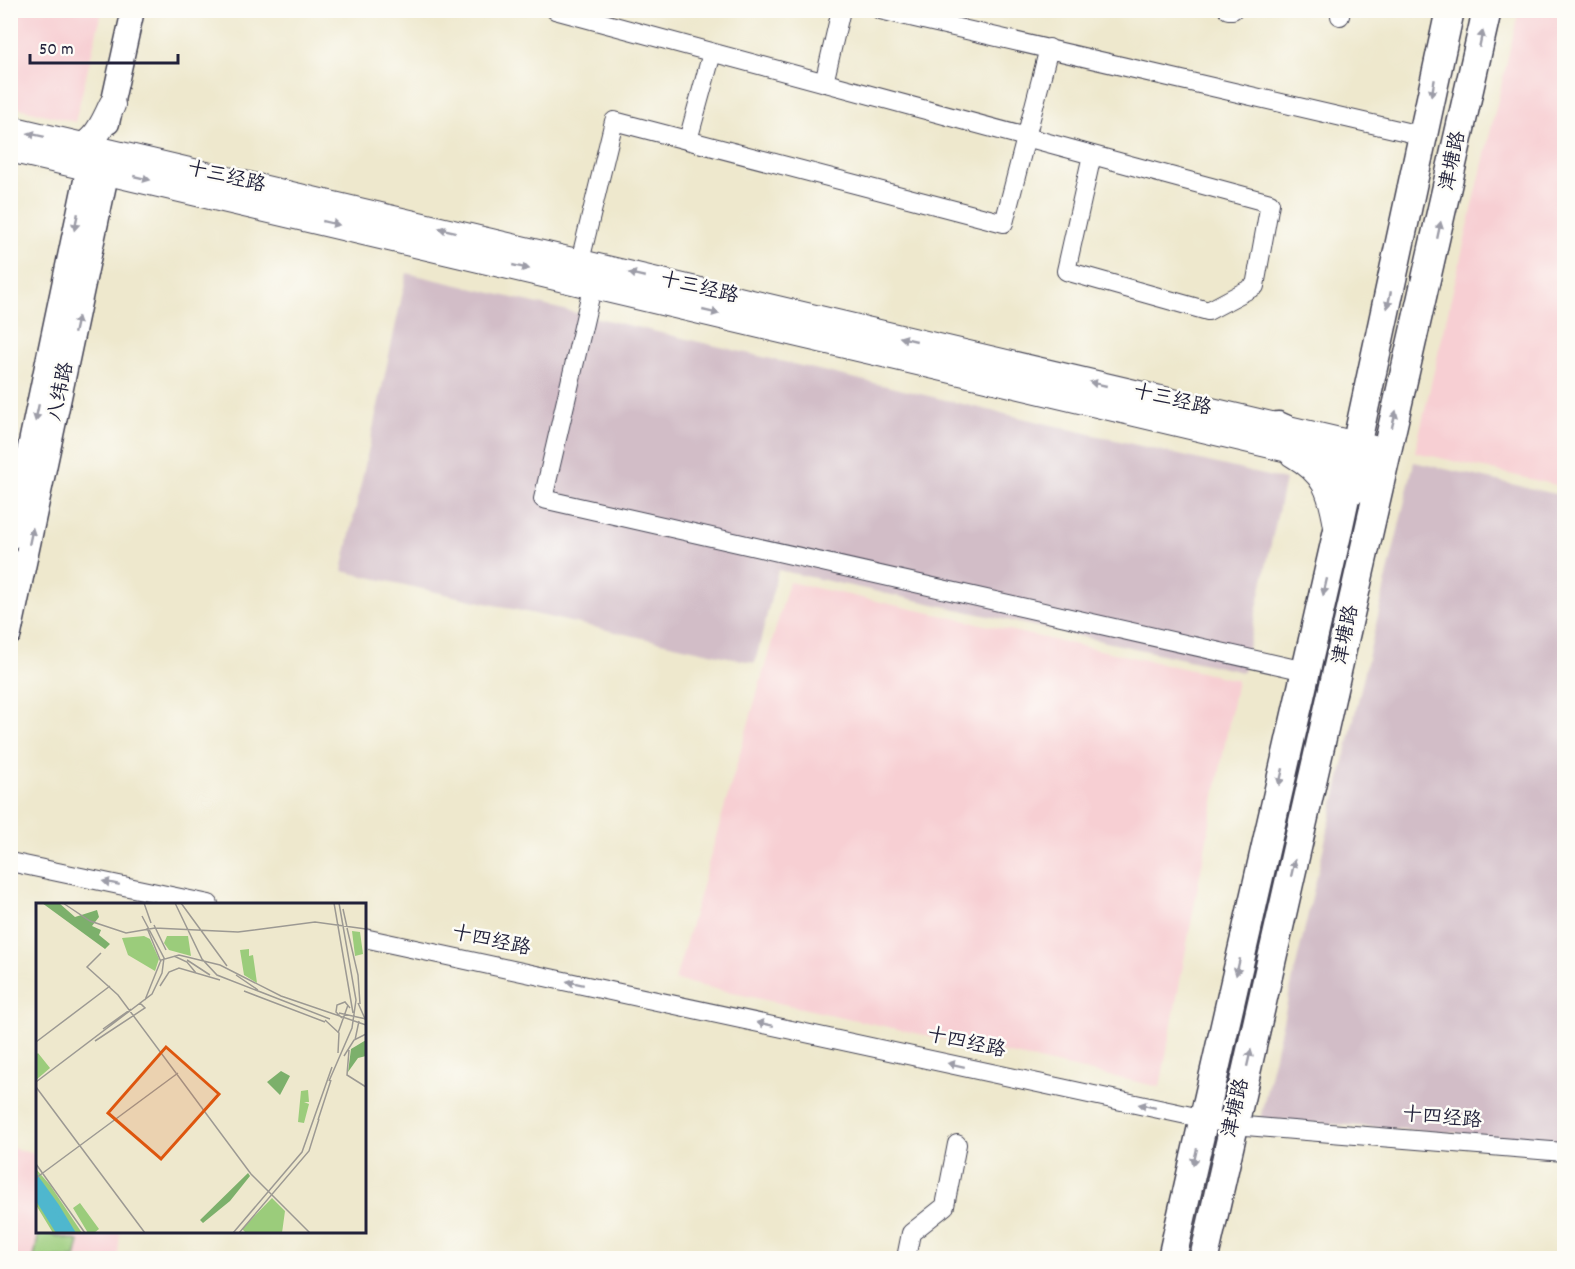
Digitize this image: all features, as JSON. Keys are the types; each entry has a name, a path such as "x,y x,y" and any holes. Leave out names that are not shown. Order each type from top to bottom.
{"main road":[{"name":"津塘路","path":"1172,1258 1338,530 1348,462 1424,136 1449,10"},
{"name":"津塘路","path":"1204,1258 1337,680 1384,461 1433,255 1487,10"},
{"path":"10,148 44,156 63,154 96,158 99,132 112,105"},
{"path":"112,105 119,130 125,140 158,162"},
{"name":"十三经路","path":"10,129 96,158 593,284 1276,435"},
{"name":"十三经路","path":"96,158 158,162 580,261 1276,435"},
{"path":"1276,435 1299,435 1348,462 1384,461"},
{"path":"1276,435 1323,478 1332,496 1338,530"},
{"path":"1348,462 1363,508 1367,538"}],"street":[{"path":"112,105 133,10"},
{"path":"555,10 1270,203 1255,286 1208,311 1066,272 1092,155"},
{"path":"824,83 841,10"},
{"path":"880,10 1424,136"},
{"path":"1228,10 1233,10"},
{"path":"580,261 614,121 1004,223 1049,48"},
{"path":"688,140 712,53"},
{"name":"八纬路","path":"10,538 96,158"},
{"name":"八纬路","path":"10,634 96,158"},
{"path":"593,284 543,499 1305,671"},
{"path":"10,862 204,903"},
{"name":"十四经路","path":"366,938 1233,1125 1564,1152"},
{"path":"906,1258 911,1233 945,1206 957,1144"}],"shaded area":[{"path":"11,10 102,11 75,122 11,106"},
{"path":"1519,10 1564,11 1564,487 1415,452"},
{"path":"407,273 1285,480 1243,672 778,570 755,663 342,571"},
{"path":"1414,462 1564,496 1564,1141 1260,1119"},
{"path":"789,582 1237,680 1160,1087 675,980"},
{"path":"10,1147 36,1155 36,1233 120,1233 118,1258 11,1258"}],"green space":[{"path":"39,1233 79,1241 75,1258 34,1258"}]}
